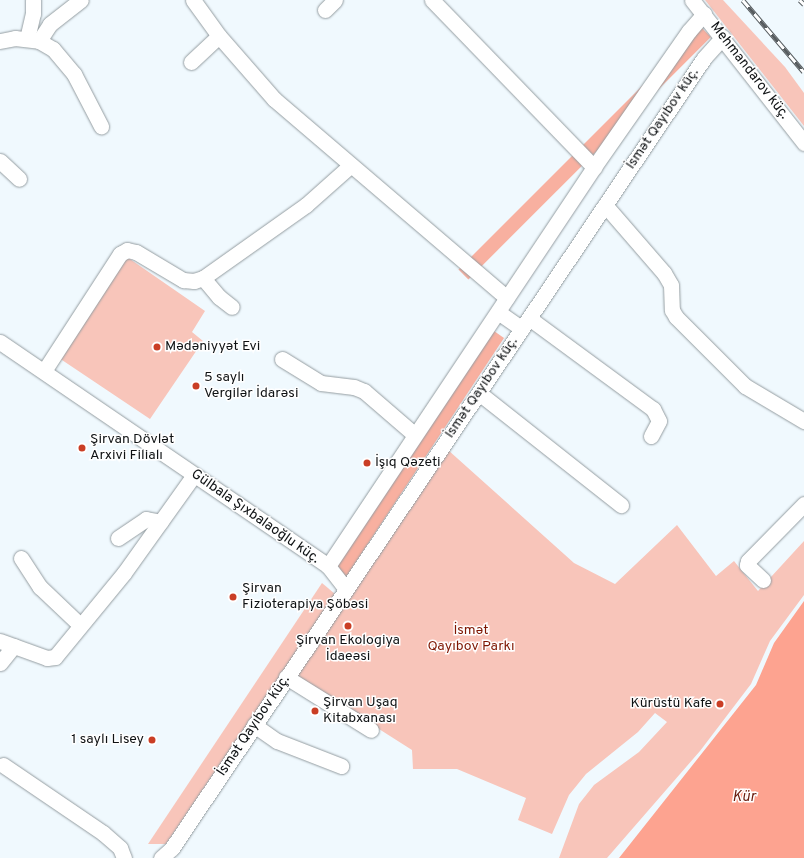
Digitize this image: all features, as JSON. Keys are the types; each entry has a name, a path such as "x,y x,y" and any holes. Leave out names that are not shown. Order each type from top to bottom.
{"street":[{"path":"33,0 33,40"},
{"path":"33,40 50,24 81,0"},
{"path":"193,0 219,36 274,99 506,298"},
{"path":"432,0 594,167"},
{"name":"Mehmandarov küç.","path":"692,0 723,37 804,143"},
{"name":"İsmət Qayıbov küç.","path":"328,566 594,167 689,31 704,14"},
{"path":"191,62 219,36"},
{"name":"İsmət Qayıbov küç.","path":"161,858 172,848 704,58 723,37"},
{"path":"0,41 33,40 53,49 74,74 101,126"},
{"path":"0,161 19,179"},
{"path":"44,371 120,254 127,250 136,252 183,280 194,281 204,278 293,215 351,165"},
{"path":"605,205 664,273 671,285 672,310 676,317 745,386 804,421"},
{"path":"204,278 219,297 232,307"},
{"path":"498,312 525,324 653,409 659,421 651,436"},
{"name":"Gülbala Şıxbalaoğlu küç.","path":"0,342 328,566 346,589"},
{"path":"282,359 321,383 354,387 364,392 415,435"},
{"path":"479,393 621,505"},
{"path":"0,663 7,644 47,658 55,657 124,573 194,475"},
{"path":"763,580 748,565 748,561 804,504"},
{"path":"118,538 146,518 161,522"},
{"path":"21,558 40,587 80,625"},
{"path":"286,677 371,730"},
{"path":"254,725 277,741 341,766"},
{"path":"3,765 102,833 120,848 124,858"}],"green space":[{"path":"705,0 723,0 785,67 804,93 804,126"},
{"path":"127,257 205,311 192,332 203,341 150,419 59,358"},
{"name":"İsmət Qayıbov Parkı","path":"448,450 574,563 615,584 677,525 716,576 734,561 758,591 804,541 804,595 770,641 751,684 700,751 607,858 559,858 579,804 594,785 639,752 667,722 655,713 638,732 586,774 569,795 552,834 518,820 526,798 457,769 413,769 412,750 294,675"},
{"path":"322,583 335,594 166,844 148,844"}],"shaded area":[{"path":"701,27 711,37 468,279 458,270"},
{"path":"494,331 504,338 346,577 337,565"}],"water":[{"name":"Kür","path":"804,601 804,858 619,858 756,685 774,643"}],"railway":[{"path":"743,0 804,72"},
{"path":"800,0 804,4"}],"place":[{"name":"Mədəniyyət Evi","path":"157,347"},
{"name":"5 saylı Vergilər İdarəsi","path":"196,386"},
{"name":"Şirvan Dövlət Arxivi Filialı","path":"82,448"},
{"name":"İşıq Qəzeti","path":"367,463"},
{"name":"Şirvan Fizioterapiya Şöbəsi","path":"233,597"},
{"name":"Şirvan Ekologiya İdaeəsi","path":"348,626"},
{"name":"Kürüstü Kafe","path":"720,704"},
{"name":"Şirvan Uşaq Kitabxanası","path":"315,711"},
{"name":"1 saylı Lisey","path":"152,740"}]}
